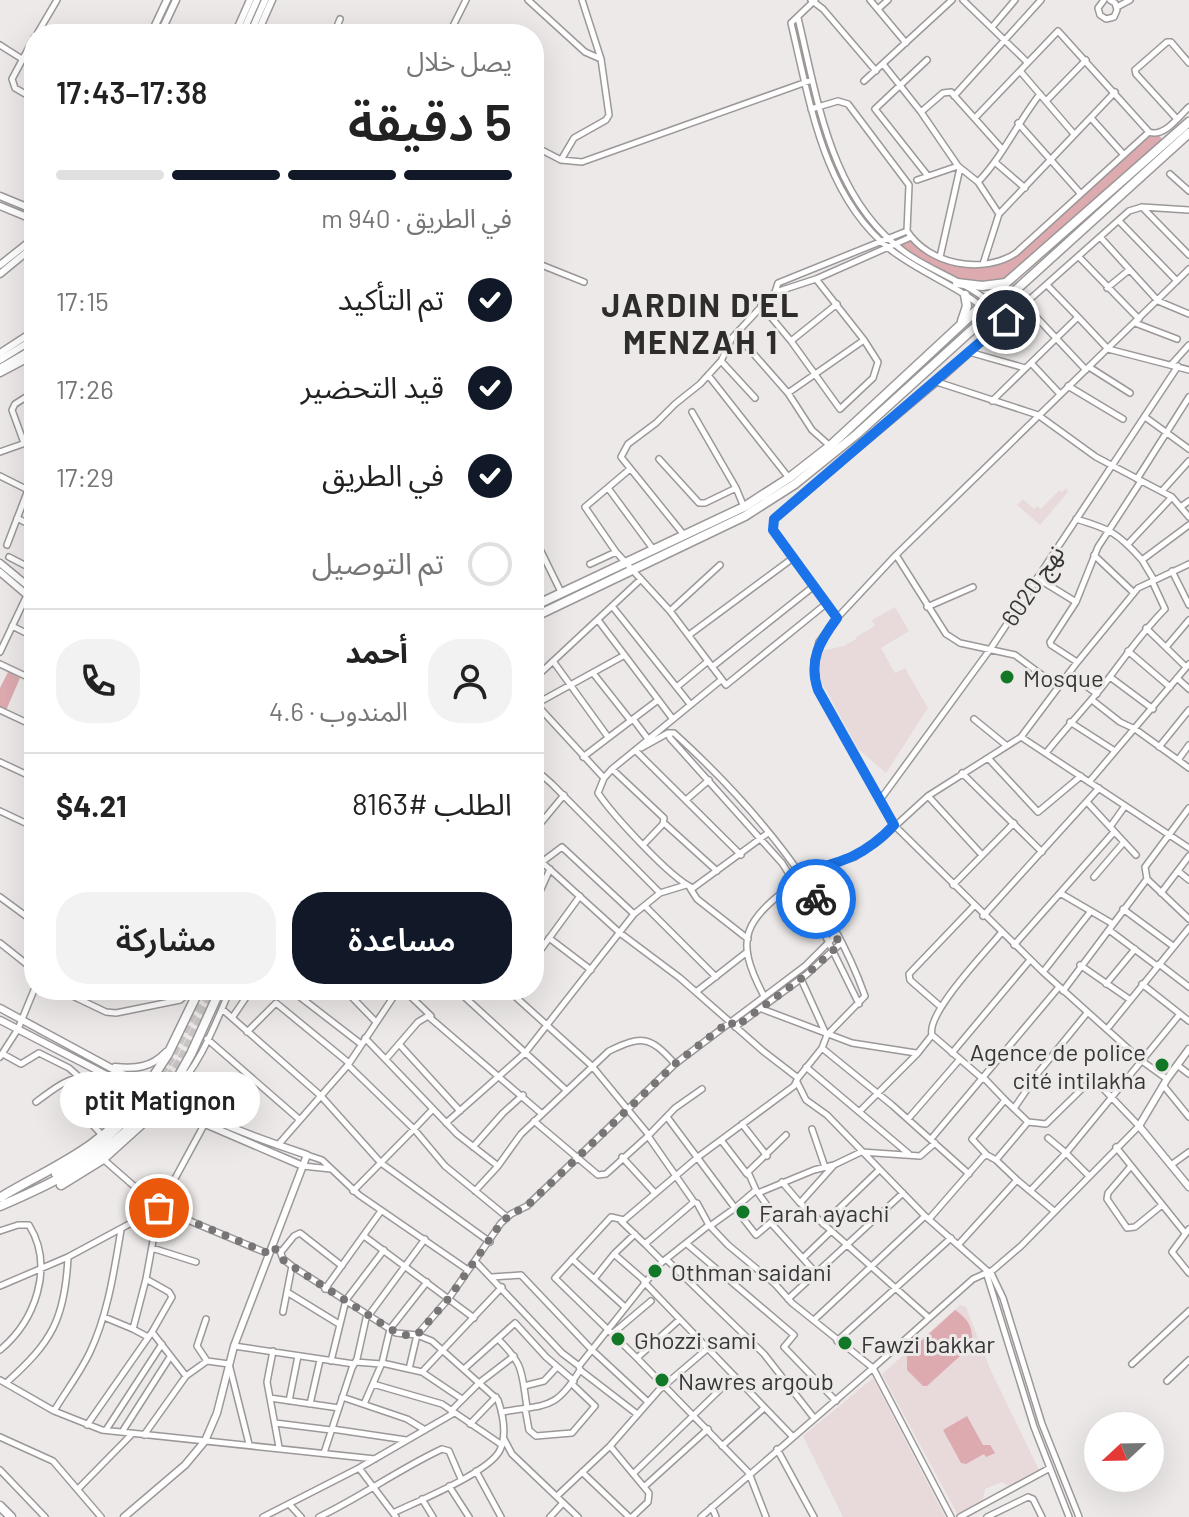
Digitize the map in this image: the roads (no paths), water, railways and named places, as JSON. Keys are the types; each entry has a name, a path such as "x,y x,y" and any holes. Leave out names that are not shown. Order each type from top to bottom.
{"highway":[{"path":"544,612 629,566 653,549 744,507 789,478 830,446 1007,282 1189,122"},
{"path":"544,601 745,516 795,484 857,434 1189,133"},
{"path":"957,283 982,286 1007,282"},
{"path":"959,326 966,311 965,295"},
{"path":"149,1078 203,1000"},
{"path":"172,1091 191,1054 206,1000"},
{"path":"0,1197 50,1172 102,1135 137,1096"},
{"path":"26,1195 57,1187 103,1159 160,1111"},
{"path":"0,1197 40,1182 81,1158 136,1115 122,1136 86,1164 0,1208"},
{"path":"0,1506 11,1517"}],"street":[{"path":"42,24 57,0"},
{"path":"156,24 167,0"},
{"path":"165,24 176,0"},
{"path":"239,24 250,0"},
{"path":"246,24 257,0"},
{"path":"254,24 265,0"},
{"path":"261,24 272,0"},
{"path":"454,24 466,0"},
{"path":"528,0 585,52 601,59"},
{"path":"561,160 574,138 609,117 601,59 582,0"},
{"path":"870,0 906,43"},
{"path":"878,9 888,0"},
{"path":"864,81 952,0"},
{"path":"963,0 1027,62"},
{"path":"993,26 1015,0"},
{"path":"954,96 1041,0"},
{"path":"1117,7 1107,0 1098,8 1103,18 1114,17 1117,7 1130,0"},
{"path":"876,71 813,1 791,23 811,109 837,180 865,223 918,269 984,303"},
{"path":"798,18 830,143 847,181 887,243"},
{"path":"338,24 340,19"},
{"path":"975,118 1058,31 1149,132 1158,135 1189,107"},
{"path":"1177,119 1135,70 1167,42 1171,42 1189,63"},
{"path":"0,45 22,59"},
{"path":"24,55 13,74 12,84 24,94"},
{"path":"927,60 876,106 876,111 928,176"},
{"path":"1047,100 1086,60"},
{"path":"883,64 959,167 978,182 999,214"},
{"path":"1020,71 1074,134"},
{"path":"544,151 561,160 582,162 812,80"},
{"path":"921,112 943,93 951,92 1002,149"},
{"path":"983,264 999,214 1115,92"},
{"path":"978,182 996,163 1018,123 1040,94"},
{"path":"811,109 845,101 900,171 910,190 909,234 925,249 962,264 997,262 1016,253 1149,132"},
{"path":"1091,118 1124,155"},
{"path":"1018,123 1080,193"},
{"path":"996,163 1025,188"},
{"path":"917,180 959,167"},
{"path":"940,257 959,167"},
{"path":"1170,174 1189,191"},
{"path":"0,196 24,206"},
{"path":"0,206 24,216"},
{"path":"1142,207 1189,255"},
{"path":"837,618 773,530 774,519 937,382 968,351 1133,209 1189,210"},
{"path":"1119,221 1177,281"},
{"path":"775,292 778,283 909,234"},
{"path":"896,245 909,234"},
{"path":"1101,238 1158,301 1189,314"},
{"path":"684,535 620,455 623,448 656,423 708,375 721,361 727,345 775,292 816,279 887,243 896,245 957,283 992,310"},
{"path":"0,274 24,247"},
{"path":"5,265 24,253"},
{"path":"1079,257 1137,321 1177,339"},
{"path":"544,266 584,282"},
{"path":"1189,269 896,555 837,618 819,642 814,662 818,690 894,825 983,916 1165,1082 1189,1117"},
{"path":"1107,288 1129,270"},
{"path":"761,305 840,409 843,408 873,378 877,357 816,279"},
{"path":"1047,285 1108,349 1189,370"},
{"path":"791,341 837,304"},
{"path":"1025,305 1088,368 1130,393"},
{"path":"992,401 1078,317"},
{"path":"737,335 788,393 807,424 830,446"},
{"path":"0,353 24,337"},
{"path":"788,393 864,340"},
{"path":"0,360 24,345"},
{"name":"نهج 6020","path":"880,800 991,648 1113,466 1189,345"},
{"path":"968,351 1025,368"},
{"path":"0,370 24,354"},
{"path":"0,370 24,359"},
{"path":"721,361 755,398"},
{"path":"1031,363 1060,394"},
{"path":"708,375 789,478"},
{"path":"937,382 1038,415 1113,466 1172,497 1189,517"},
{"path":"1068,386 1123,419"},
{"path":"1077,662 1050,644 1076,602 1094,555 1189,397"},
{"path":"0,452 24,443 12,410 24,398"},
{"path":"692,412 744,507"},
{"path":"1144,417 1188,447"},
{"path":"659,459 699,503 736,488"},
{"path":"1162,491 1189,461"},
{"path":"630,469 585,507 616,552 670,611 721,680 728,685 827,603"},
{"path":"0,476 24,488"},
{"path":"608,488 653,549"},
{"path":"1128,544 1172,497"},
{"path":"1182,506 1189,501"},
{"path":"7,545 24,505"},
{"path":"17,518 24,522"},
{"path":"1046,753 1097,694 1146,628 1165,609 1142,560 1128,544 1109,529 1076,519"},
{"path":"1142,560 1189,525"},
{"path":"590,564 616,552"},
{"path":"896,555 946,634 960,643 991,648 1020,658 1058,687"},
{"path":"1094,555 1134,593"},
{"path":"9,557 24,565"},
{"path":"689,635 793,558"},
{"path":"544,559 561,592"},
{"path":"0,563 24,583"},
{"path":"800,873 855,857 880,840 928,796 1021,737 1134,593 1153,580 1189,564"},
{"path":"670,611 720,565"},
{"path":"1172,571 1189,605"},
{"path":"0,572 24,594"},
{"path":"1037,578 1076,602"},
{"path":"544,670 641,579"},
{"path":"678,686 814,586"},
{"path":"927,607 973,587"},
{"path":"0,652 24,600"},
{"path":"612,606 690,704"},
{"path":"598,620 673,718"},
{"path":"1167,646 1189,620"},
{"path":"12,626 24,632"},
{"path":"1089,782 1188,666 1146,628"},
{"path":"1128,651 1170,687"},
{"path":"544,700 623,656"},
{"path":"553,661 608,737"},
{"path":"0,664 24,675"},
{"path":"593,673 648,739"},
{"path":"1069,673 1097,694"},
{"path":"1110,677 1153,709"},
{"path":"1177,678 1189,689"},
{"path":"638,750 721,680"},
{"path":"583,757 658,700"},
{"path":"1092,700 1189,768"},
{"path":"0,710 24,721"},
{"path":"1159,747 1189,710"},
{"path":"544,715 604,778"},
{"path":"974,719 1007,746"},
{"path":"1070,722 1115,751"},
{"path":"668,733 762,838 795,882 859,1004"},
{"path":"621,1221 676,1174 794,1086 822,1048 827,1035 864,999 864,993 836,935 800,873 694,751 674,733 668,733 612,769 598,790 600,797 688,886 697,899 748,939"},
{"path":"1021,737 1189,848"},
{"path":"1178,760 1189,745"},
{"path":"638,750 741,855"},
{"path":"988,758 1038,812 1081,776"},
{"path":"0,762 24,773"},
{"path":"612,769 664,818 664,823 717,871"},
{"path":"962,773 1042,852"},
{"path":"544,777 660,893"},
{"path":"686,800 709,780"},
{"path":"983,916 1099,788"},
{"path":"544,819 564,795"},
{"path":"928,796 982,855"},
{"path":"1087,802 1136,855"},
{"path":"1014,945 1112,830 1125,806"},
{"path":"0,811 24,822"},
{"path":"1188,811 1145,867 1147,879 1188,916"},
{"path":"644,844 664,823"},
{"path":"953,885 1014,823"},
{"path":"446,1123 525,1053 634,914 660,893 688,886 693,888 768,833"},
{"path":"1094,877 1124,842"},
{"path":"544,860 562,847 634,914"},
{"path":"1161,893 1189,856"},
{"path":"544,864 620,933 696,992 797,1080 806,1100 827,1115 879,1170 986,1271 1003,1298 1042,1424 1079,1517"},
{"path":"544,882 550,868"},
{"path":"1178,871 1189,880"},
{"path":"610,1333 625,1307 664,1260 757,1192 834,1165 861,1152 920,1156 1061,989 1147,879"},
{"path":"764,996 752,973 747,952 751,923 761,909 795,882"},
{"path":"1060,893 1091,911 1135,949 1189,987"},
{"path":"544,945 580,896"},
{"path":"0,897 24,915"},
{"path":"645,906 716,977"},
{"path":"941,1007 910,980 909,974 974,906"},
{"path":"1123,909 1173,946"},
{"path":"1043,972 1091,911"},
{"path":"1107,1029 1189,928"},
{"path":"1001,933 941,1007 931,1027 932,1035 1028,1122 1046,1124 1092,1078 1139,1126 1189,1187"},
{"path":"409,1369 417,1335 449,1298 507,1217 527,1206 675,1064 805,966 836,935"},
{"path":"549,938 591,970"},
{"path":"0,943 24,962"},
{"path":"732,1024 762,1009 840,944"},
{"path":"1106,984 1135,949"},
{"path":"696,992 747,952"},
{"path":"952,1053 1030,960"},
{"path":"1080,965 1129,999"},
{"path":"801,979 827,1035"},
{"path":"1142,984 1189,1021"},
{"path":"30,1000 2,1056 21,1064 41,1053 79,1077"},
{"path":"82,1000 111,1013 180,1000"},
{"path":"160,1111 171,1103 172,1091 187,1074 226,1000"},
{"path":"232,1018 244,1000"},
{"path":"305,1000 386,1059 446,1123 498,1166"},
{"path":"355,1000 376,1022"},
{"path":"278,1145 348,1064 393,1000"},
{"path":"412,1000 542,1114"},
{"path":"468,1000 566,1090"},
{"path":"520,1000 592,1066 630,1109 704,1212 709,1226 788,1299 873,1368 951,1517"},
{"path":"247,1032 276,1003 348,1064 414,1129 445,1166 507,1217"},
{"path":"0,1008 122,1074 166,1080 172,1091 196,1110 322,1160 353,1191 468,1270"},
{"path":"222,1009 321,1096 381,1163 490,1242"},
{"path":"762,1009 852,1043 917,1054"},
{"path":"1015,1107 1038,1073 1087,1013"},
{"path":"1030,1191 1066,1153 1180,1014"},
{"path":"386,1059 426,1015 432,1017"},
{"path":"0,1020 116,1080 137,1096 142,1106 204,1125 303,1166 332,1169"},
{"path":"859,1112 932,1035"},
{"path":"207,1039 300,1120"},
{"path":"475,1191 521,1134 609,1051 640,1039 658,1045 675,1064"},
{"path":"109,1067 129,1069 147,1066 160,1058 173,1043"},
{"path":"399,1044 460,1111"},
{"path":"822,1048 969,1174"},
{"path":"701,1517 928,1317 973,1279 1021,1246 1139,1126 1189,1049"},
{"path":"908,1119 960,1059"},
{"path":"1177,1064 1189,1074"},
{"path":"806,1067 911,1156"},
{"path":"90,1078 97,1070"},
{"path":"97,1070 121,1095 121,1109 115,1123"},
{"path":"187,1074 187,1093 196,1110"},
{"path":"36,1102 69,1079 90,1078 103,1093 103,1101 100,1109 88,1120"},
{"path":"137,1096 139,1087 149,1078"},
{"path":"534,1121 601,1176 702,1089"},
{"path":"473,1147 523,1095"},
{"path":"1005,1100 972,1139 1054,1211"},
{"path":"65,1104 88,1120 102,1135"},
{"path":"353,1191 433,1109"},
{"path":"667,1117 756,1235 776,1218 721,1140"},
{"path":"996,1160 1028,1122"},
{"path":"742,1124 767,1156"},
{"path":"133,1329 159,1208 204,1125"},
{"path":"812,1129 825,1167"},
{"path":"748,1175 786,1135"},
{"path":"1048,1138 1088,1175"},
{"path":"1116,1147 1187,1231 1172,1252 1189,1273"},
{"path":"1171,1165 1189,1152"},
{"path":"124,1517 185,1465 205,1441 217,1413 234,1346 307,1155"},
{"path":"814,1320 927,1217 987,1155"},
{"path":"622,1157 654,1192"},
{"path":"103,1159 159,1208 281,1252"},
{"path":"800,1203 834,1165"},
{"path":"1131,1166 1108,1193 1107,1199 1127,1228 1135,1227 1162,1205"},
{"path":"823,1224 879,1170"},
{"path":"958,1245 1017,1180"},
{"path":"782,1182 800,1203 928,1317"},
{"path":"788,1299 903,1193"},
{"path":"645,1244 694,1202"},
{"path":"0,1286 68,1257 159,1208"},
{"path":"325,1289 381,1211"},
{"path":"766,1517 749,1473 637,1358 555,1281 556,1275 611,1217 621,1221 764,1354 814,1418"},
{"path":"771,1223 816,1273"},
{"path":"0,1231 29,1225 42,1268 30,1313 16,1336 0,1350"},
{"path":"54,1411 86,1360 103,1317 121,1230"},
{"path":"803,1258 831,1231"},
{"path":"281,1252 300,1233 342,1266"},
{"path":"594,1279 635,1234"},
{"path":"364,1236 407,1265 474,1318"},
{"path":"837,1341 951,1238"},
{"path":"324,1453 368,1314 425,1239"},
{"path":"687,1244 794,1335 784,1347 836,1401"},
{"path":"152,1248 196,1262"},
{"path":"331,1361 346,1300 384,1250"},
{"path":"281,1252 284,1261 390,1329 402,1335 427,1339 496,1397 502,1412 503,1441 491,1462 395,1515 359,1468"},
{"path":"614,1254 793,1437"},
{"path":"68,1257 67,1290 55,1325 40,1350 3,1381 54,1411 106,1430 375,1459"},
{"path":"572,1259 625,1307"},
{"path":"475,1261 562,1353 637,1414"},
{"path":"283,1312 292,1266"},
{"path":"986,1271 1034,1427 1069,1517"},
{"path":"492,1277 521,1275 592,1350 648,1402"},
{"path":"87,1425 150,1334 172,1295 146,1279"},
{"path":"364,1404 382,1364 390,1329 427,1282"},
{"path":"422,1372 502,1287"},
{"path":"287,1292 339,1324"},
{"path":"502,1412 556,1402 573,1383 592,1350 651,1301"},
{"path":"1132,1364 1189,1311"},
{"path":"103,1317 150,1334 162,1344 186,1376"},
{"path":"206,1319 197,1346 199,1353 207,1361 229,1364"},
{"path":"637,1358 679,1320"},
{"path":"464,1369 514,1324 517,1324 595,1406 572,1433 536,1436 529,1430 521,1366 498,1339"},
{"path":"106,1430 162,1344"},
{"path":"234,1346 320,1360 382,1364 422,1372 462,1399"},
{"path":"557,1496 610,1446 663,1386 707,1349"},
{"path":"273,1351 267,1376 279,1447"},
{"path":"289,1401 298,1356"},
{"path":"263,1517 425,1430 453,1412 479,1383 514,1356"},
{"path":"122,1432 170,1357"},
{"path":"310,1404 320,1360"},
{"path":"1167,1381 1189,1360"},
{"path":"144,1435 186,1376 207,1361"},
{"path":"229,1364 249,1444"},
{"path":"524,1386 544,1381 557,1367"},
{"path":"634,1473 734,1376"},
{"path":"373,1384 438,1403 503,1441 512,1454 578,1517"},
{"path":"342,1397 407,1419 425,1430"},
{"path":"470,1424 496,1397"},
{"path":"270,1398 339,1408"},
{"path":"722,1446 764,1408"},
{"path":"275,1423 407,1440"},
{"path":"1034,1427 1042,1424"},
{"path":"645,1486 708,1429"},
{"path":"78,1489 132,1434"},
{"path":"0,1437 53,1461 101,1517"},
{"path":"582,1472 630,1517 649,1500 645,1486 610,1446"},
{"path":"319,1517 445,1448 461,1479"},
{"path":"777,1449 814,1517"},
{"path":"960,1517 1050,1468"},
{"path":"0,1470 45,1517"},
{"path":"476,1471 501,1517"},
{"path":"449,1486 469,1517"},
{"path":"987,1517 1031,1497 1042,1517"},
{"path":"422,1499 433,1517"},
{"path":"550,1517 563,1503"},
{"path":"289,1504 301,1517"},
{"path":"712,1507 716,1517"},
{"path":"1005,1508 1011,1517"}],"tunnel":[{"path":"133,1113 172,1057 200,1000"},
{"path":"140,1117 180,1061 209,1000"}],"place":[{"name":"Mosque","path":"1007,677"},
{"name":"Agence de police cité intilakha","path":"1162,1065"},
{"name":"ptit Matignon","path":"159,1208"},
{"name":"Farah ayachi","path":"743,1212"},
{"name":"Othman saidani","path":"655,1271"},
{"name":"Ghozzi sami","path":"618,1339"},
{"name":"Fawzi bakkar","path":"845,1343"},
{"name":"Nawres argoub","path":"662,1380"}],"district":[{"name":"JARDIN D'EL MENZAH 1","path":"701,322"}]}
